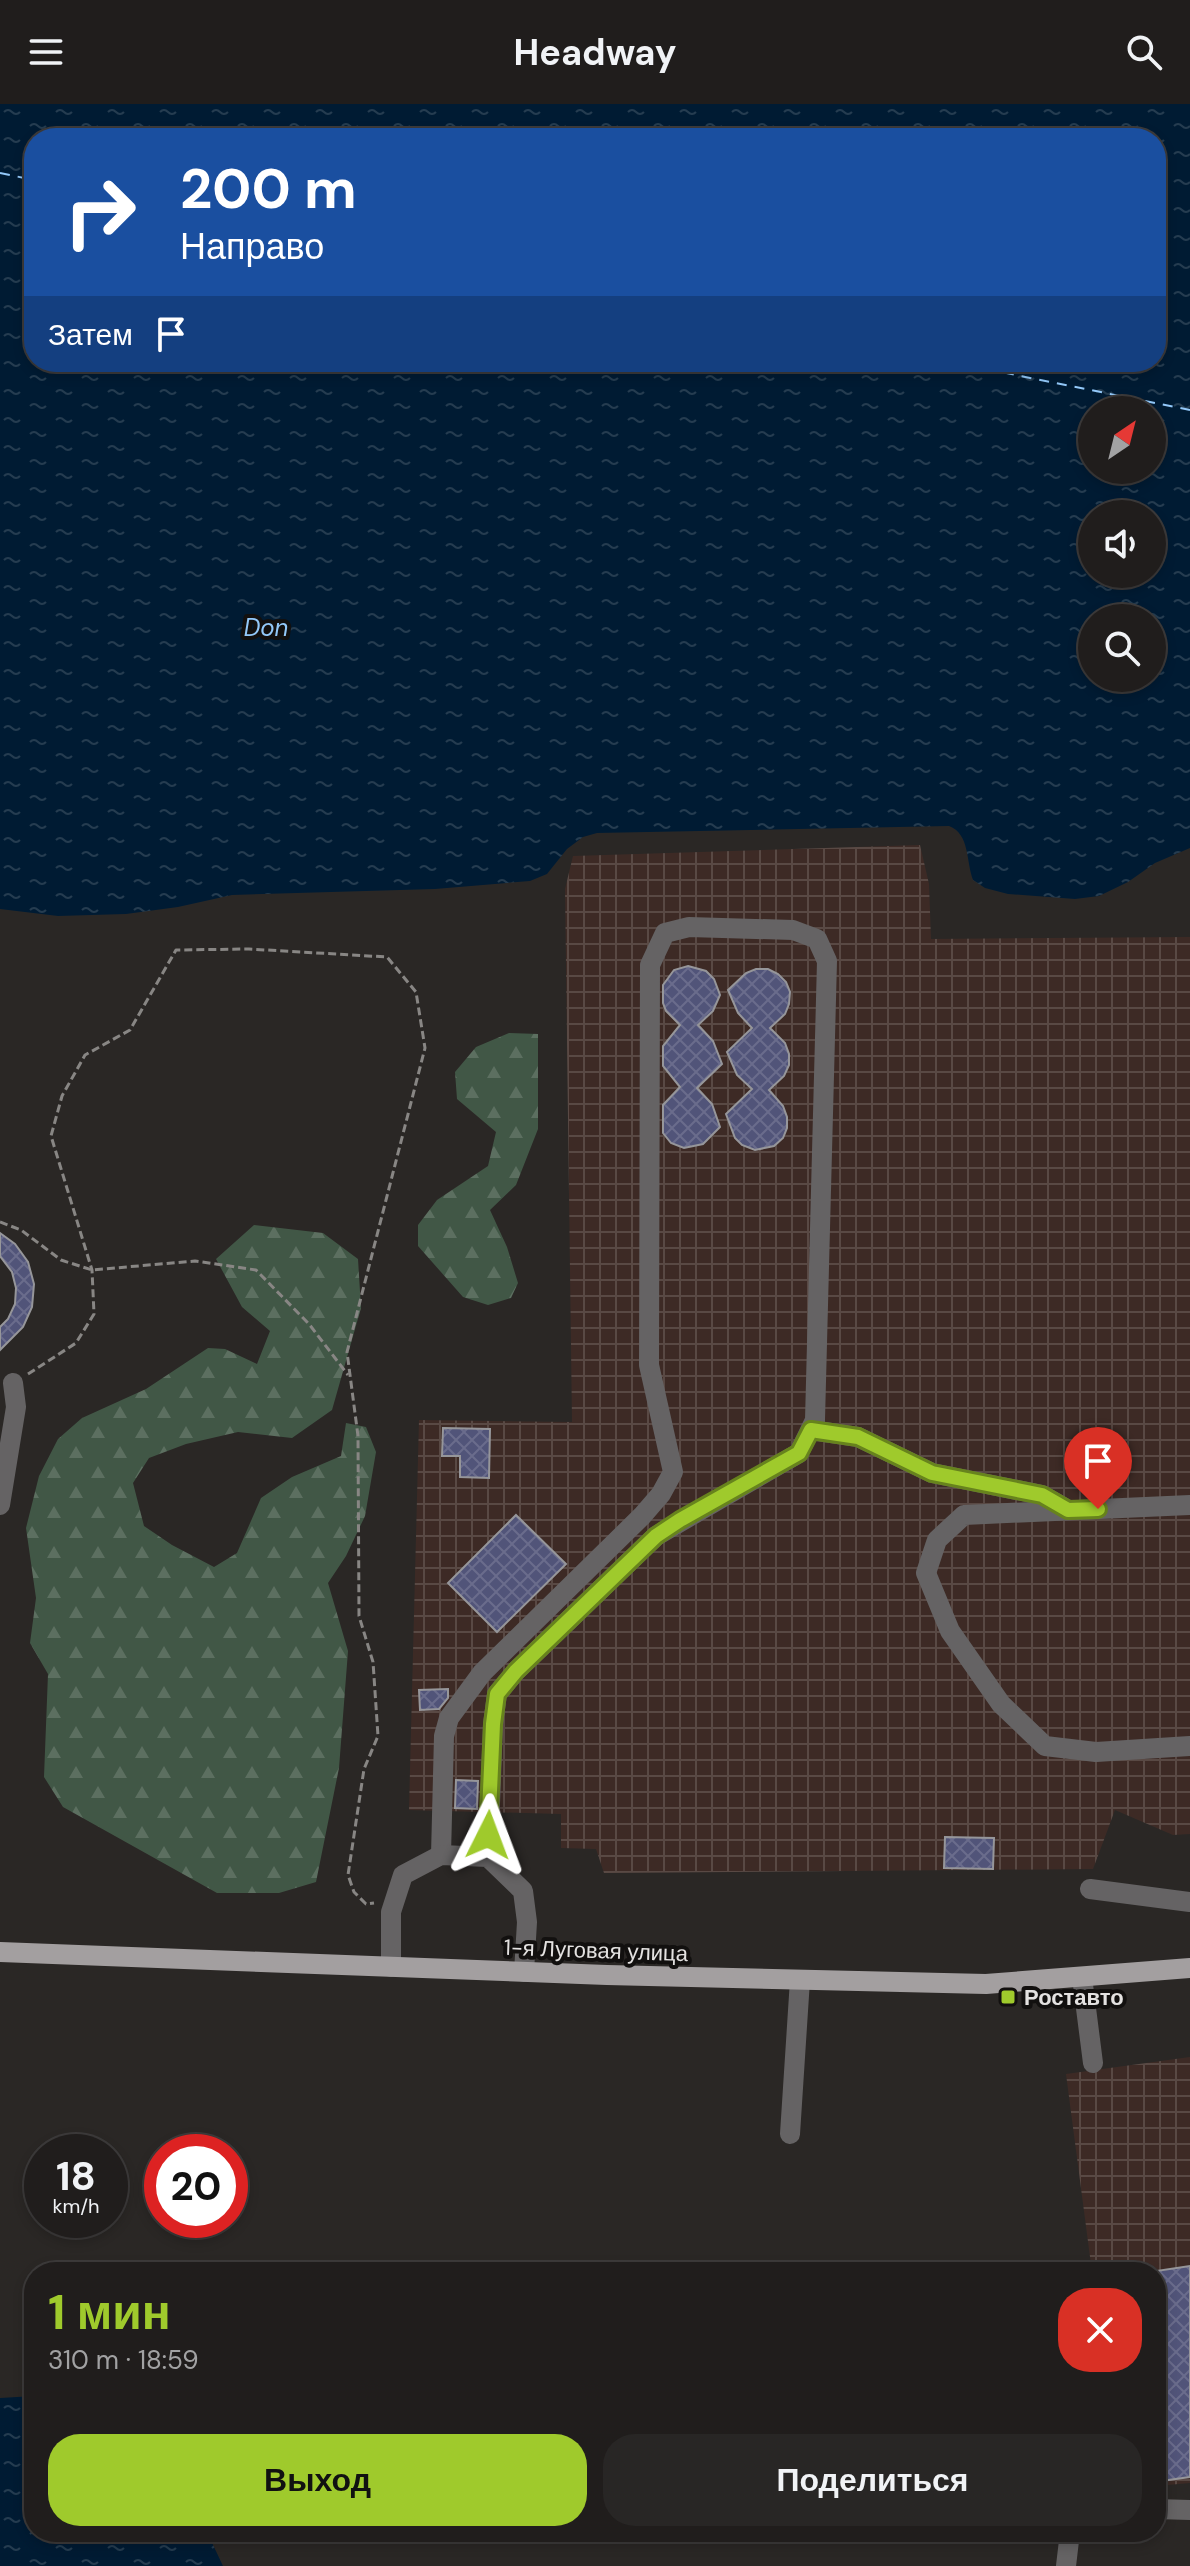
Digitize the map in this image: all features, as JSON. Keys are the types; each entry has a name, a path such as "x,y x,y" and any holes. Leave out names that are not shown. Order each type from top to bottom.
{"main road":[{"name":"1-я Луговая улица","path":"0,1952 524,1972 986,1984 1190,1968"}],"street":[{"path":"441,1855 444,1736 449,1718 482,1673 642,1516 661,1494 673,1472 649,1365 650,965 665,933 689,927 793,930 817,939 827,961 815,1420 799,1453 656,1536 516,1671 497,1694 488,1857"},
{"path":"0,1505 16,1407 13,1383"},
{"path":"811,1430 858,1437 932,1473 1042,1495 1068,1510"},
{"path":"1190,1505 964,1515 937,1540 926,1573 950,1631 1001,1704 1045,1746 1096,1752 1190,1746"},
{"path":"391,1967 391,1912 403,1875 441,1855 488,1857 523,1891 527,1922 524,1972"},
{"path":"1090,1889 1190,1902"},
{"path":"1082,1977 1093,2063"},
{"path":"790,2134 800,1980"},
{"path":"1166,2509 1190,2510"},
{"path":"1066,2566 1069,2542"}],"path":[{"path":"13,1383 76,1343 94,1314 92,1270 51,1136 62,1096 85,1055 130,1030 176,950 249,949 387,957 416,992 425,1048 347,1352 358,1436 359,1616 373,1662 378,1736 364,1769 348,1875 354,1892 366,1904 394,1902"},
{"path":"0,1222 21,1230 61,1260 92,1270 195,1261 256,1270 309,1324 350,1378"}],"shaded area":[{"path":"920,845 929,884 931,939 1190,937 1190,1834 1173,1835 1115,1810 1093,1869 604,1873 596,1849 561,1848 561,1814 409,1810 419,1420 572,1422 565,889 573,856"},
{"path":"1190,2057 1190,2483 1166,2485 1166,2262 1091,2262 1066,2074"}],"green space":[{"path":"509,1033 538,1034 538,1129 516,1185 490,1210 507,1247 518,1283 511,1298 488,1305 463,1297 418,1246 418,1225 437,1200 488,1166 496,1132 457,1099 455,1072 476,1047"},
{"path":"254,1225 323,1233 358,1259 361,1308 332,1410 292,1438 238,1432 186,1444 149,1458 133,1483 144,1526 214,1567 237,1553 261,1498 292,1477 341,1456 346,1423 366,1427 376,1452 365,1516 346,1556 328,1583 348,1651 339,1768 316,1882 279,1893 217,1893 63,1807 44,1777 48,1674 30,1643 36,1598 26,1528 39,1476 58,1439 82,1418 146,1389 208,1348 225,1349 257,1364 270,1331 242,1307 216,1259"}],"water":[{"name":"Don","path":"0,104 1190,104 1190,848 1155,863 1128,882 1099,896 1075,899 1008,894 985,888 973,880 961,835 949,826 597,833 583,837 567,849 547,874 530,881 435,889 232,895 126,914 58,916 0,909"},
{"path":"24,2397 24,2542 212,2542 223,2566 0,2566 0,2398"}],"building":[{"path":"688,966 706,971 714,979 720,995 713,1011 698,1025 713,1041 722,1064 697,1088 712,1104 720,1127 703,1144 684,1148 671,1143 663,1133 663,1105 680,1087 663,1066 663,1046 680,1025 666,1011 663,985 674,970"},
{"path":"768,969 778,974 790,992 785,1014 770,1028 785,1043 789,1054 789,1065 784,1076 769,1090 783,1106 787,1128 783,1138 774,1146 755,1150 742,1145 735,1138 726,1114 752,1089 737,1075 727,1052 752,1028 738,1013 728,990 746,973"},
{"path":"0,1233 15,1244 28,1262 34,1284 32,1307 23,1327 0,1350 0,1327 15,1304 16,1288 12,1272 0,1256"},
{"path":"443,1428 490,1429 489,1478 460,1477 460,1456 442,1456"},
{"path":"516,1515 566,1564 497,1632 448,1583"},
{"path":"448,1689 448,1698 439,1709 420,1710 419,1690"},
{"path":"456,1780 478,1781 477,1809 455,1808"},
{"path":"945,1837 994,1838 993,1869 944,1868"},
{"path":"1190,2266 1190,2477 1166,2480 1166,2270"}],"ferry route":[{"path":"0,173 24,178"},
{"path":"1001,372 1190,410"}],"place":[{"name":"Роставто","path":"1008,1997"}],"route":[{"path":"488,1835 497,1694 516,1671 656,1536 799,1453 811,1430 858,1437 932,1473 1042,1495 1068,1510 1098,1509"}]}
